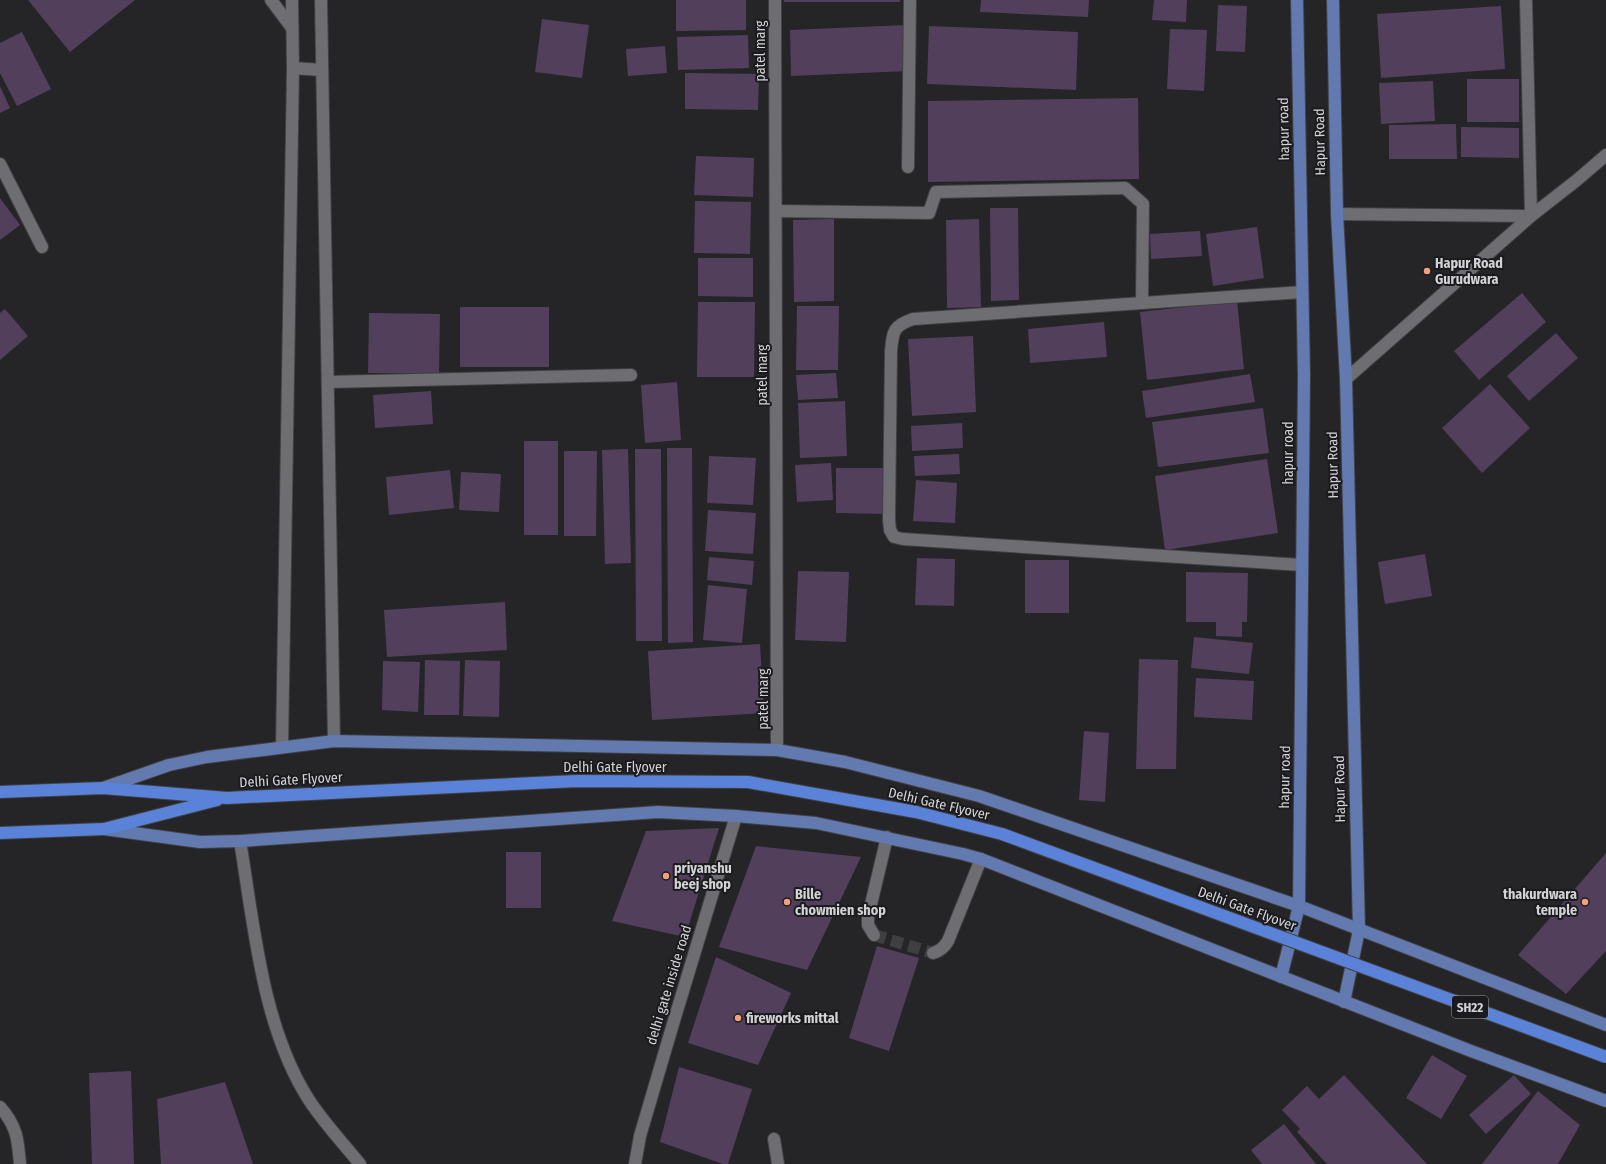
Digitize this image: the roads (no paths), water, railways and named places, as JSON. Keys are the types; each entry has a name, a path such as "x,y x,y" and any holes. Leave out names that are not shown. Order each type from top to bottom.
{"highway":[{"name":"Delhi Gate Flyover","path":"0,792 103,788 227,798 577,781 748,782 916,812 1002,834 1606,1058"},
{"name":"Delhi Gate Flyover","path":"0,833 104,829 227,798"}],"main road":[{"name":"hapur road","path":"1281,977 1299,906 1304,375 1297,0"},
{"name":"Hapur Road","path":"1333,0 1336,214 1346,379 1359,930 1344,1002"},
{"path":"103,788 169,765 207,756 334,742 777,750 845,762 979,796 1299,906 1606,1025"},
{"path":"104,829 200,842 240,841 658,812 736,816 816,823 886,837 981,859 1470,1051 1606,1101"}],"street":[{"path":"271,0 292,28"},
{"path":"282,747 293,68 292,0"},
{"path":"321,0 321,70 334,742"},
{"name":"patel marg","path":"775,0 777,750"},
{"path":"908,167 910,0"},
{"path":"1526,0 1531,216"},
{"path":"293,68 321,70"},
{"path":"1346,379 1531,216 1606,156"},
{"path":"0,164 42,247"},
{"path":"776,211 929,212 936,192 1125,188 1143,204 1142,303"},
{"path":"1336,214 1531,216"},
{"path":"1302,292 913,319 901,323 893,333 891,351 889,520 890,530 894,537 903,539 1302,565"},
{"path":"328,382 630,375"},
{"name":"delhi gate inside road","path":"634,1164 640,1136 736,816"},
{"path":"874,935 868,925 868,917 886,837"},
{"path":"240,841 265,989 289,1062 309,1100 360,1164"},
{"path":"933,953 939,952 948,941 981,859"},
{"path":"0,1107 9,1117 17,1137 20,1164"},
{"path":"774,1139 778,1164"}],"tunnel":[{"path":"874,935 933,953"}],"place":[{"name":"Hapur Road Gurudwara","path":"1427,271"},
{"name":"priyanshu beej shop","path":"666,876"},
{"name":"Bille chowmien shop","path":"787,902"},
{"name":"thakurdwara temple","path":"1585,902"},
{"name":"fireworks mittal","path":"738,1018"}]}
